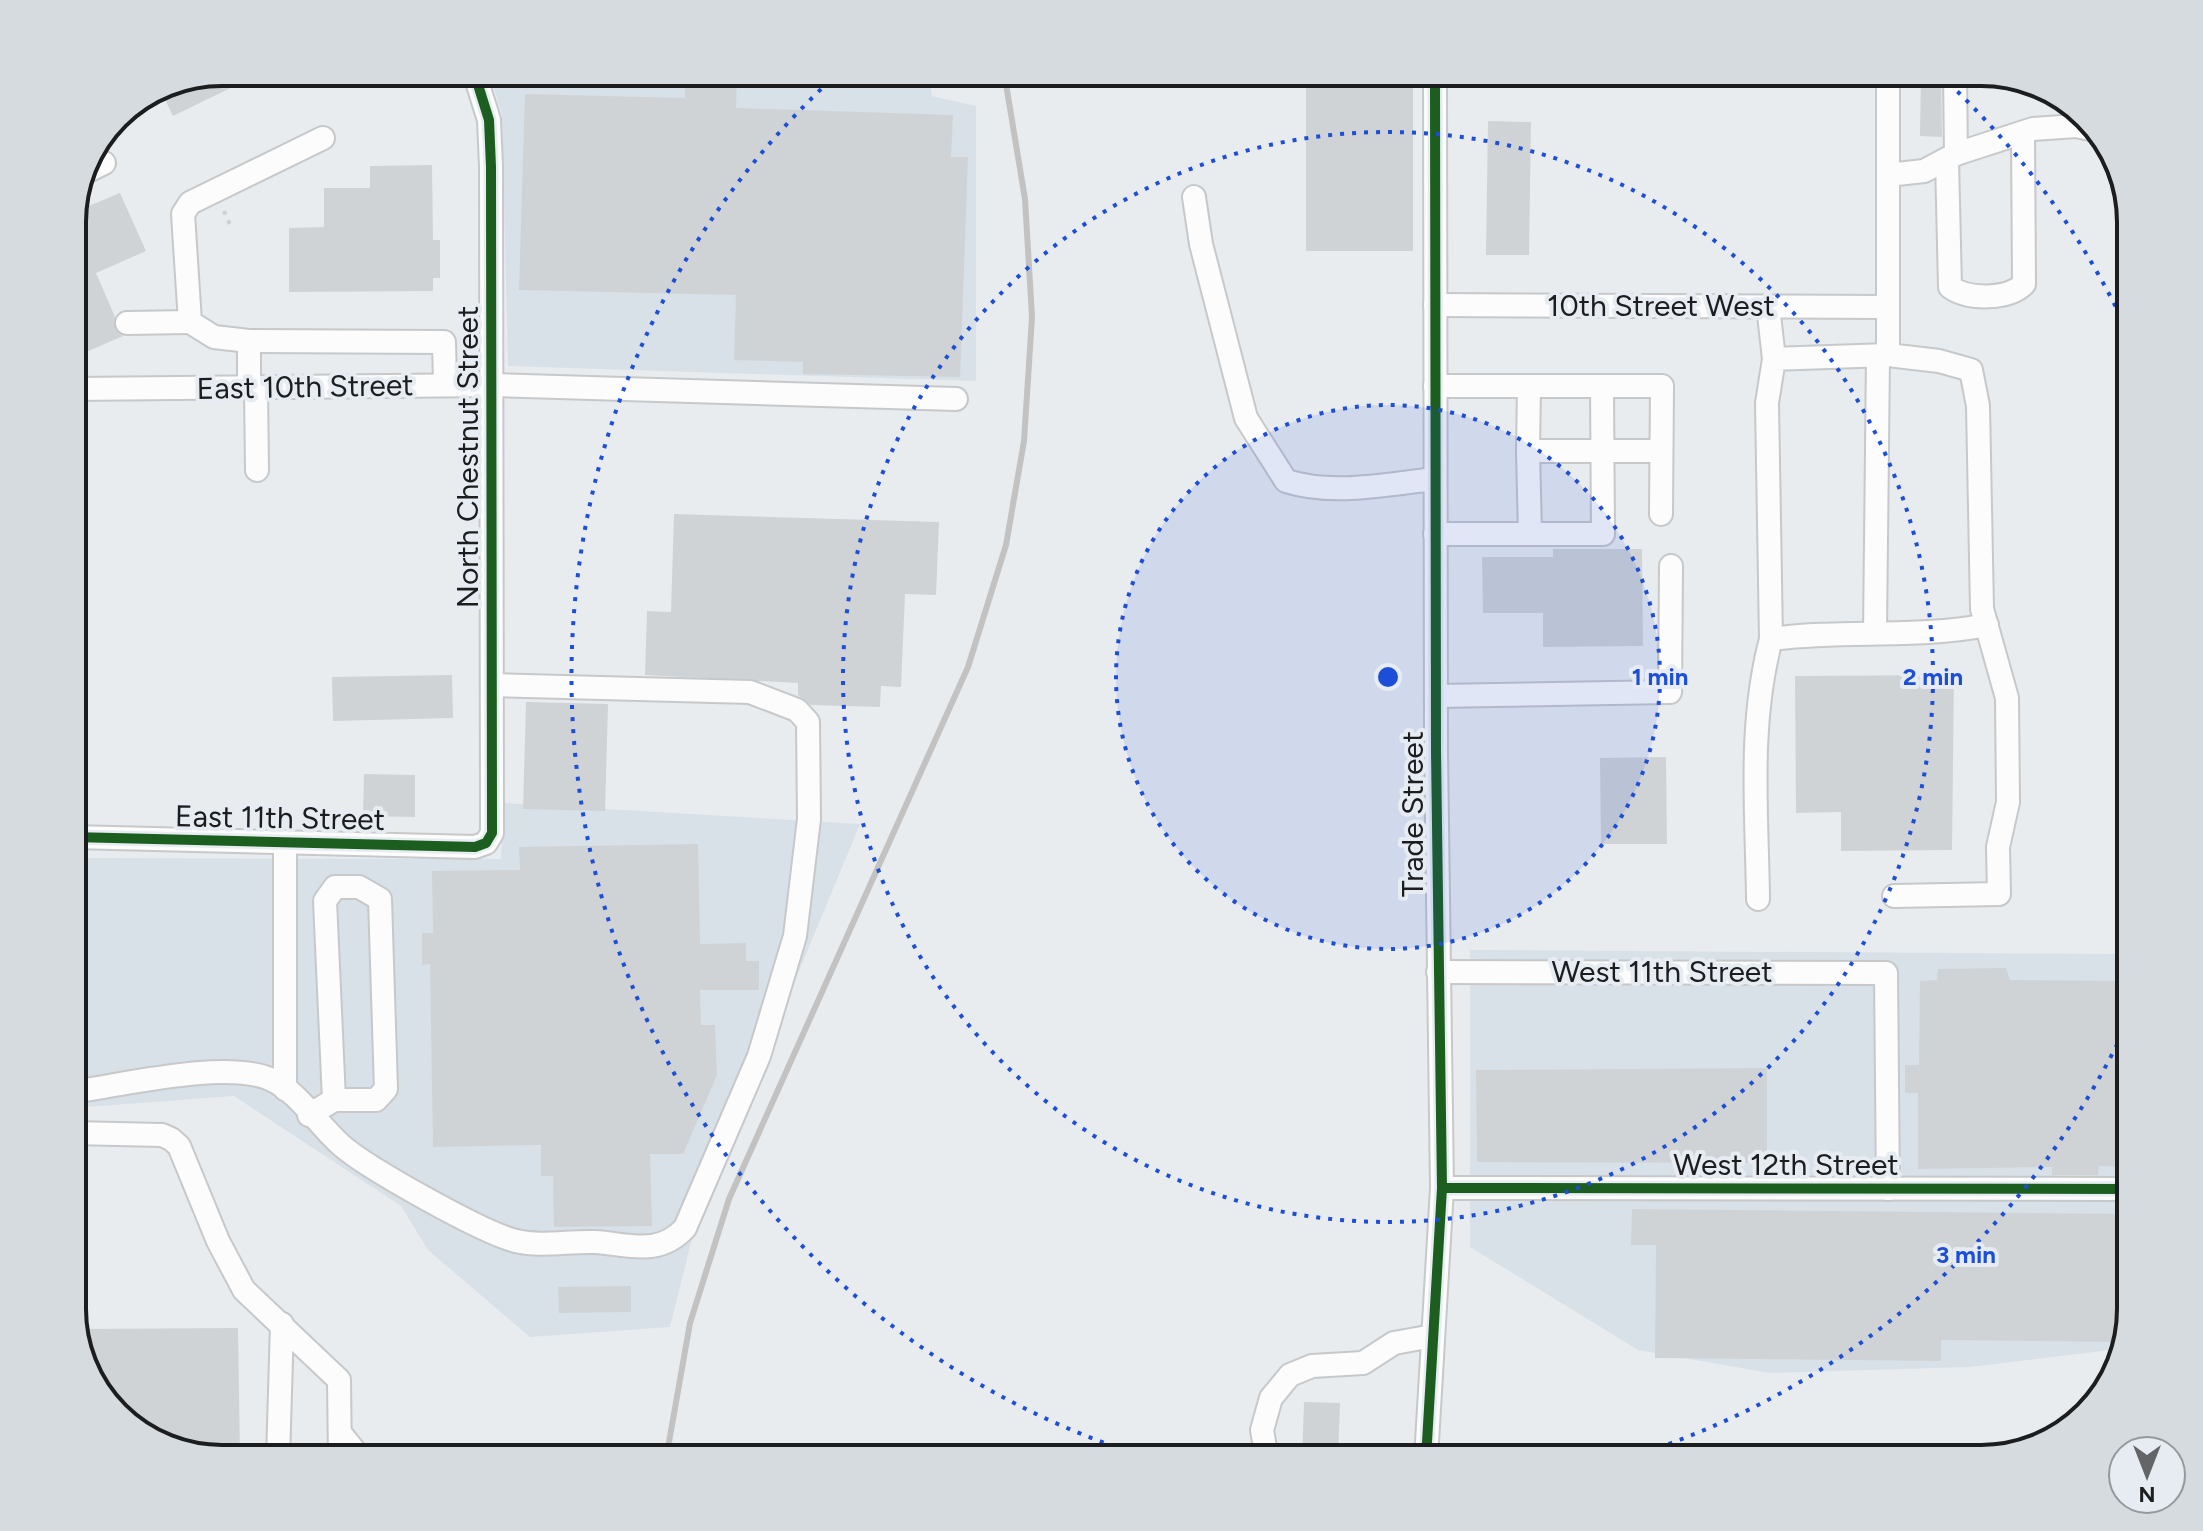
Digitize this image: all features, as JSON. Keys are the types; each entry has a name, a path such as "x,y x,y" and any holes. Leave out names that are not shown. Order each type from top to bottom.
{"street":[{"name":"North Chestnut Street","path":"478,86 489,120 493,385 492,833 486,843"},
{"name":"Trade Street","path":"1427,1445 1442,1188 1436,696 1435,86"},
{"path":"1875,633 1887,307 1888,86"},
{"path":"1955,86 1950,287 1959,294 1995,295 2018,290 2024,284 2023,133"},
{"path":"1888,168 1922,156 1952,157 2023,133 2077,126"},
{"path":"190,322 183,214 190,203 323,138"},
{"path":"1194,197 1201,244 1246,418 1286,481 1310,489 1334,490 1435,479"},
{"name":"10th Street West","path":"1435,305 1887,307"},
{"path":"1758,899 1754,767 1762,675 1771,639 1767,403 1774,359 1768,306"},
{"path":"127,323 190,322 214,337 249,341 444,342 445,384"},
{"path":"249,341 257,470"},
{"path":"1774,359 1883,356 1939,361 1971,370 1978,406 1982,609 2007,698 2008,802 1998,847 1999,894 1894,896"},
{"name":"East 10th Street","path":"86,389 445,384 956,399"},
{"path":"1435,386 1662,386 1661,514"},
{"path":"1529,386 1530,534"},
{"path":"1435,534 1603,534 1602,386"},
{"path":"1528,451 1661,451"},
{"path":"1436,696 1670,692 1671,566"},
{"path":"1771,639 1814,633 1947,633 1987,625"},
{"path":"86,1090 233,1071 273,1080 365,1163 497,1235 538,1244 594,1242 644,1248 661,1246 685,1228 759,1056 795,936 809,819 808,722 797,710 750,692 492,685"},
{"name":"East 11th Street","path":"86,837 475,847 486,843"},
{"path":"285,842 285,1089"},
{"path":"309,1115 334,1100 376,1100 386,1089 380,899 359,887 335,887 325,901 334,1100"},
{"name":"West 11th Street","path":"1438,972 1886,973 1888,1189"},
{"path":"86,1133 162,1135 179,1146 218,1241 244,1290 339,1380 340,1445"},
{"name":"West 12th Street","path":"1442,1188 2117,1189"},
{"path":"278,1445 282,1324"},
{"path":"1265,1445 1262,1430 1271,1398 1290,1375 1312,1366 1363,1363 1394,1343 1433,1336"},
{"path":"340,1433 350,1445"}],"path":[{"path":"227,218 231,227"}],"shaded area":[{"path":"493,86 931,86 932,96 976,106 976,381 508,366 502,115"},
{"path":"503,803 860,824 698,1214 670,1327 530,1337 428,1250 401,1206 234,1096 86,1107 86,858 501,859"},
{"path":"1470,950 2117,954 2117,1309 2111,1350 1970,1367 1770,1373 1638,1350 1470,1247"}],"building":[{"path":"235,86 173,116 165,99 170,96 195,89"},
{"path":"685,86 737,86 736,108 953,115 951,157 968,157 960,377 803,374 803,362 734,360 736,295 519,290 525,94 685,98"},
{"path":"1306,86 1413,86 1413,251 1306,251"},
{"path":"1921,86 1941,86 1942,137 1920,136"},
{"path":"1488,121 1531,122 1529,255 1486,255"},
{"path":"432,165 433,240 440,240 440,278 433,278 433,291 289,292 289,228 324,227 324,188 370,188 370,166"},
{"path":"120,193 146,251 96,273 115,317 115,329 123,336 86,352 86,213 87,207"},
{"path":"674,514 939,522 936,595 905,594 901,687 881,686 880,707 811,705 798,695 798,683 645,675 647,611 671,612"},
{"path":"1553,549 1642,549 1643,646 1543,647 1543,613 1483,613 1482,557 1553,557"},
{"path":"452,675 453,718 333,721 332,677"},
{"path":"1954,675 1952,850 1841,851 1841,812 1796,813 1795,676"},
{"path":"526,702 608,704 605,811 523,809"},
{"path":"1666,757 1667,844 1601,844 1600,758"},
{"path":"364,774 415,775 415,817 363,816"},
{"path":"698,844 700,944 746,943 746,961 759,961 759,990 700,990 701,1025 715,1025 717,1075 683,1154 650,1154 652,1226 554,1227 553,1176 541,1176 541,1145 433,1147 430,964 422,965 422,933 433,933 432,871 520,870 519,847"},
{"path":"2006,968 2010,980 2117,981 2117,1167 2099,1166 2098,1175 2052,1175 2052,1167 1918,1169 1918,1093 1905,1093 1905,1065 1919,1065 1920,981 1937,980 1938,969"},
{"path":"1767,1068 1767,1163 1477,1162 1476,1070"},
{"path":"1632,1209 2117,1214 2114,1336 2113,1342 1941,1340 1941,1361 1655,1358 1656,1245 1631,1245"},
{"path":"631,1286 631,1312 559,1313 558,1287"},
{"path":"238,1328 240,1445 187,1440 146,1422 120,1399 104,1377 96,1361 88,1329"},
{"path":"1304,1402 1340,1403 1338,1445 1302,1445"}],"railway":[{"path":"668,1445 690,1323 729,1199 968,667 1006,545 1024,441 1032,317 1025,199 1006,86"}],"cycle path":[{"path":"86,837 475,847 486,843 492,833 491,167 489,120 478,86"},
{"path":"1427,1445 1442,1188 1436,752 1435,86"},
{"path":"1442,1188 2117,1189"}]}
